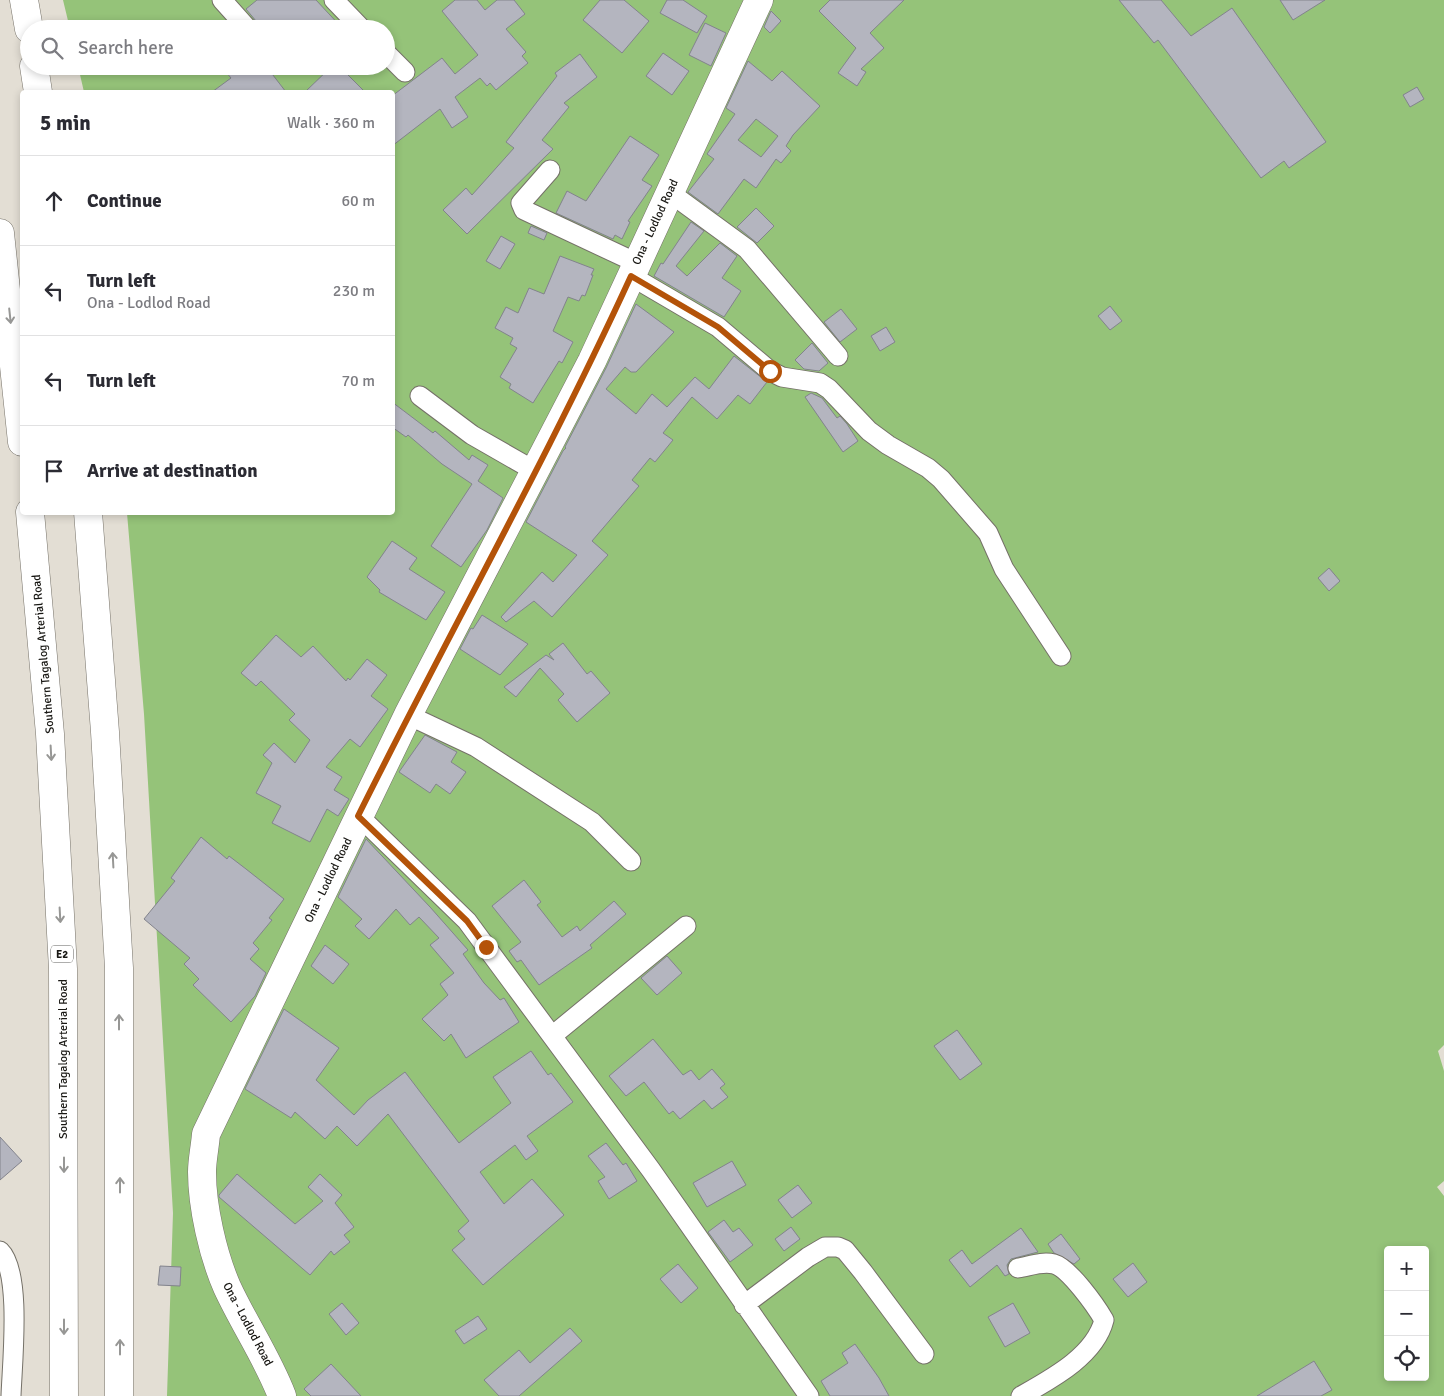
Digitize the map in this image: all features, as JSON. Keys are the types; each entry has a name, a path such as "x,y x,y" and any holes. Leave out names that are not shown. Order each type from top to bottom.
{"main road":[{"path":"24,0 27,20"},
{"name":"Ona - Lodlod Road","path":"282,1396 271,1367 227,1287 215,1255 208,1221 202,1173 206,1134 408,715 592,361 759,0"},
{"path":"35,75 38,90"},
{"path":"0,233 20,423"},
{"name":"Southern Tagalog Arterial Road","path":"30,515 50,734 63,969 64,1396"},
{"path":"88,515 105,732 120,968 119,1396"}],"street":[{"path":"222,0 240,20"},
{"path":"334,0 353,20"},
{"path":"395,62 405,72"},
{"path":"550,170 521,202 524,210 634,269 718,327 770,371 782,377 820,383 829,388 869,431 888,445 928,468 988,534 1004,569 1061,656"},
{"path":"669,192 747,249 838,356"},
{"path":"420,396 472,435 535,471"},
{"path":"408,715 476,748 592,822 631,861"},
{"path":"358,816 467,921 651,1170 809,1396"},
{"path":"552,1036 686,926"},
{"path":"744,1305 808,1257 825,1247 838,1247 845,1250 863,1272 924,1354"},
{"path":"0,1251 7,1257 14,1296 11,1396"},
{"path":"1018,1268 1041,1263 1061,1267 1096,1306 1104,1320 1101,1331 1090,1347 1054,1377 1021,1396"}],"green space":[{"path":"63,0 1444,0 1444,1045 1438,1051 1444,1071 1444,1181 1437,1187 1444,1196 1444,1396 167,1396 173,1213 144,714 127,515 395,515 395,90 84,90 80,75 395,75 395,20 68,20"}],"building":[{"path":"257,0 316,0 335,20 255,20 246,9"},
{"path":"455,0 477,0 485,10 497,0 514,0 525,14 506,29 526,52 522,56 528,63 496,90 490,83 487,86 480,78 455,97 468,117 452,128 440,109 395,144 395,94 442,58 455,74 478,55 442,11"},
{"path":"600,0 624,0 649,21 622,53 583,20"},
{"path":"667,0 683,0 707,16 697,33 660,13"},
{"path":"830,0 904,0 870,33 884,48 861,69 866,72 857,86 838,73 856,48 819,11"},
{"path":"1119,0 1161,0 1191,36 1232,8 1326,142 1289,168 1284,161 1261,178 1158,40 1154,43"},
{"path":"1280,0 1325,0 1293,20"},
{"path":"771,11 781,21 770,33 764,27"},
{"path":"705,23 726,33 711,66 689,55"},
{"path":"663,53 689,71 672,95 646,76"},
{"path":"580,54 597,77 564,103 569,107 542,140 553,149 467,234 443,210 466,188 472,195 514,148 506,142 557,76 555,73"},
{"path":"748,61 772,81 782,71 820,106 793,135 786,146 791,151 781,163 776,159 756,188 744,179 718,214 688,192 714,159 707,154 735,114 726,108","holes":["756,119 778,136 761,157 738,140"]},
{"path":"228,75 273,75 284,90 215,90 231,78"},
{"path":"323,75 348,75 363,90 307,90"},
{"path":"1417,87 1424,99 1410,107 1403,95"},
{"path":"630,136 659,155 642,180 652,186 628,221 630,222 622,239 615,235 613,239 556,213 567,191 586,201"},
{"path":"756,208 774,226 757,243 737,227"},
{"path":"691,222 704,231 676,266 687,276 720,243 737,256 722,278 741,291 724,317 654,276 661,263 663,264"},
{"path":"531,226 547,233 544,240 528,233"},
{"path":"501,236 515,244 500,269 486,261"},
{"path":"560,256 594,269 591,275 593,275 585,296 582,295 579,301 568,297 553,331 573,342 562,363 559,361 533,403 509,388 511,384 500,377 517,348 510,344 513,338 495,328 506,307 518,313 529,288 544,294"},
{"path":"636,304 674,332 636,372 631,372 625,367 606,389 636,414 652,394 667,407 695,377 709,389 734,356 767,382 750,404 738,395 717,419 692,397 663,433 673,440 655,462 650,458 632,480 639,486 592,541 608,555 552,617 534,601 506,622 501,617 542,572 553,582 577,555 526,522 566,448"},
{"path":"1110,306 1122,321 1110,330 1098,316"},
{"path":"841,309 857,329 840,342 824,322"},
{"path":"886,327 895,342 880,351 871,336"},
{"path":"812,343 828,363 819,371 804,369 795,360"},
{"path":"811,393 822,398 837,418 840,416 858,441 843,452 805,397"},
{"path":"395,404 433,433 435,431 469,460 472,455 488,465 478,481 503,498 487,530 461,567 431,546 472,484 442,464 408,435 406,437 395,429"},
{"path":"392,541 417,558 409,569 445,592 426,620 379,592 380,590 367,577"},
{"path":"1329,568 1340,581 1329,591 1318,578"},
{"path":"482,615 528,644 500,675 460,649 471,628 473,629"},
{"path":"276,635 301,657 313,646 346,681 348,678 350,680 367,659 387,675 371,696 388,709 360,747 350,739 326,767 342,777 334,790 349,799 338,816 327,809 310,842 272,823 281,806 256,793 272,763 263,755 274,743 295,763 310,740 289,720 295,714 261,681 256,686 241,673"},
{"path":"563,643 587,674 591,671 610,693 577,722 558,700 564,694 540,668 516,697 504,687 546,655 554,660 549,654"},
{"path":"425,735 457,752 451,762 466,772 450,794 436,784 430,793 399,772"},
{"path":"201,837 227,859 229,856 284,899 269,918 272,920 253,943 259,949 250,959 266,973 255,996 231,1022 193,985 199,979 184,964 190,958 144,919 175,881 171,878"},
{"path":"366,839 468,950 463,954 484,983 500,1000 504,998 519,1022 466,1058 451,1034 444,1041 422,1019 448,995 440,984 454,973 430,945 439,938 419,917 410,925 396,909 369,939 355,926 362,919 338,897"},
{"path":"524,880 541,902 537,905 562,937 577,926 580,931 614,901 626,914 590,945 592,948 539,985 521,960 517,962 509,951 521,942 492,906"},
{"path":"325,945 349,964 333,984 311,966"},
{"path":"667,956 682,973 657,995 641,978"},
{"path":"284,1009 339,1048 316,1080 354,1115 368,1100 405,1072 459,1143 511,1103 493,1077 531,1051 548,1075 551,1073 573,1102 527,1136 538,1151 526,1160 515,1145 480,1172 504,1204 532,1179 564,1215 483,1285 452,1250 465,1239 458,1231 469,1221 388,1114 357,1146 337,1126 325,1139 295,1112 291,1118 245,1089"},
{"path":"957,1030 982,1064 960,1080 934,1046"},
{"path":"653,1039 683,1075 691,1070 699,1080 712,1069 725,1084 720,1088 728,1097 712,1109 704,1100 680,1119 673,1111 669,1114 644,1082 626,1096 609,1076"},
{"path":"0,1137 22,1161 0,1180"},
{"path":"606,1143 623,1165 626,1163 637,1181 609,1199 598,1181 605,1177 588,1156"},
{"path":"732,1161 746,1185 707,1207 693,1183"},
{"path":"237,1174 295,1224 323,1201 308,1187 320,1174 342,1195 335,1203 354,1227 344,1235 350,1242 334,1255 331,1251 310,1275 219,1197"},
{"path":"798,1185 812,1203 792,1218 778,1200"},
{"path":"724,1220 733,1232 739,1228 753,1245 730,1262 708,1232"},
{"path":"791,1227 800,1239 784,1251 775,1239"},
{"path":"1021,1228 1038,1252 1011,1259 1007,1265 1009,1274 1005,1276 997,1265 970,1287 949,1260 962,1250 972,1264"},
{"path":"1061,1234 1080,1259 1074,1264 1054,1253 1048,1244"},
{"path":"1133,1263 1147,1282 1128,1297 1113,1279"},
{"path":"678,1264 698,1288 681,1303 660,1279"},
{"path":"160,1266 181,1267 180,1286 158,1285"},
{"path":"342,1303 359,1323 346,1335 329,1314"},
{"path":"1013,1303 1030,1333 1005,1347 988,1317"},
{"path":"478,1316 487,1329 464,1344 455,1331"},
{"path":"570,1328 582,1341 519,1396 499,1396 484,1380 519,1350 530,1363"},
{"path":"855,1344 889,1396 830,1396 821,1381 848,1363 842,1353"},
{"path":"1314,1361 1332,1390 1321,1396 1257,1396"},
{"path":"331,1364 361,1396 311,1396 304,1389"}],"route":[{"path":"486,947 467,921 358,816 408,715 592,361 631,276 699,314 718,327 770,371"}]}
